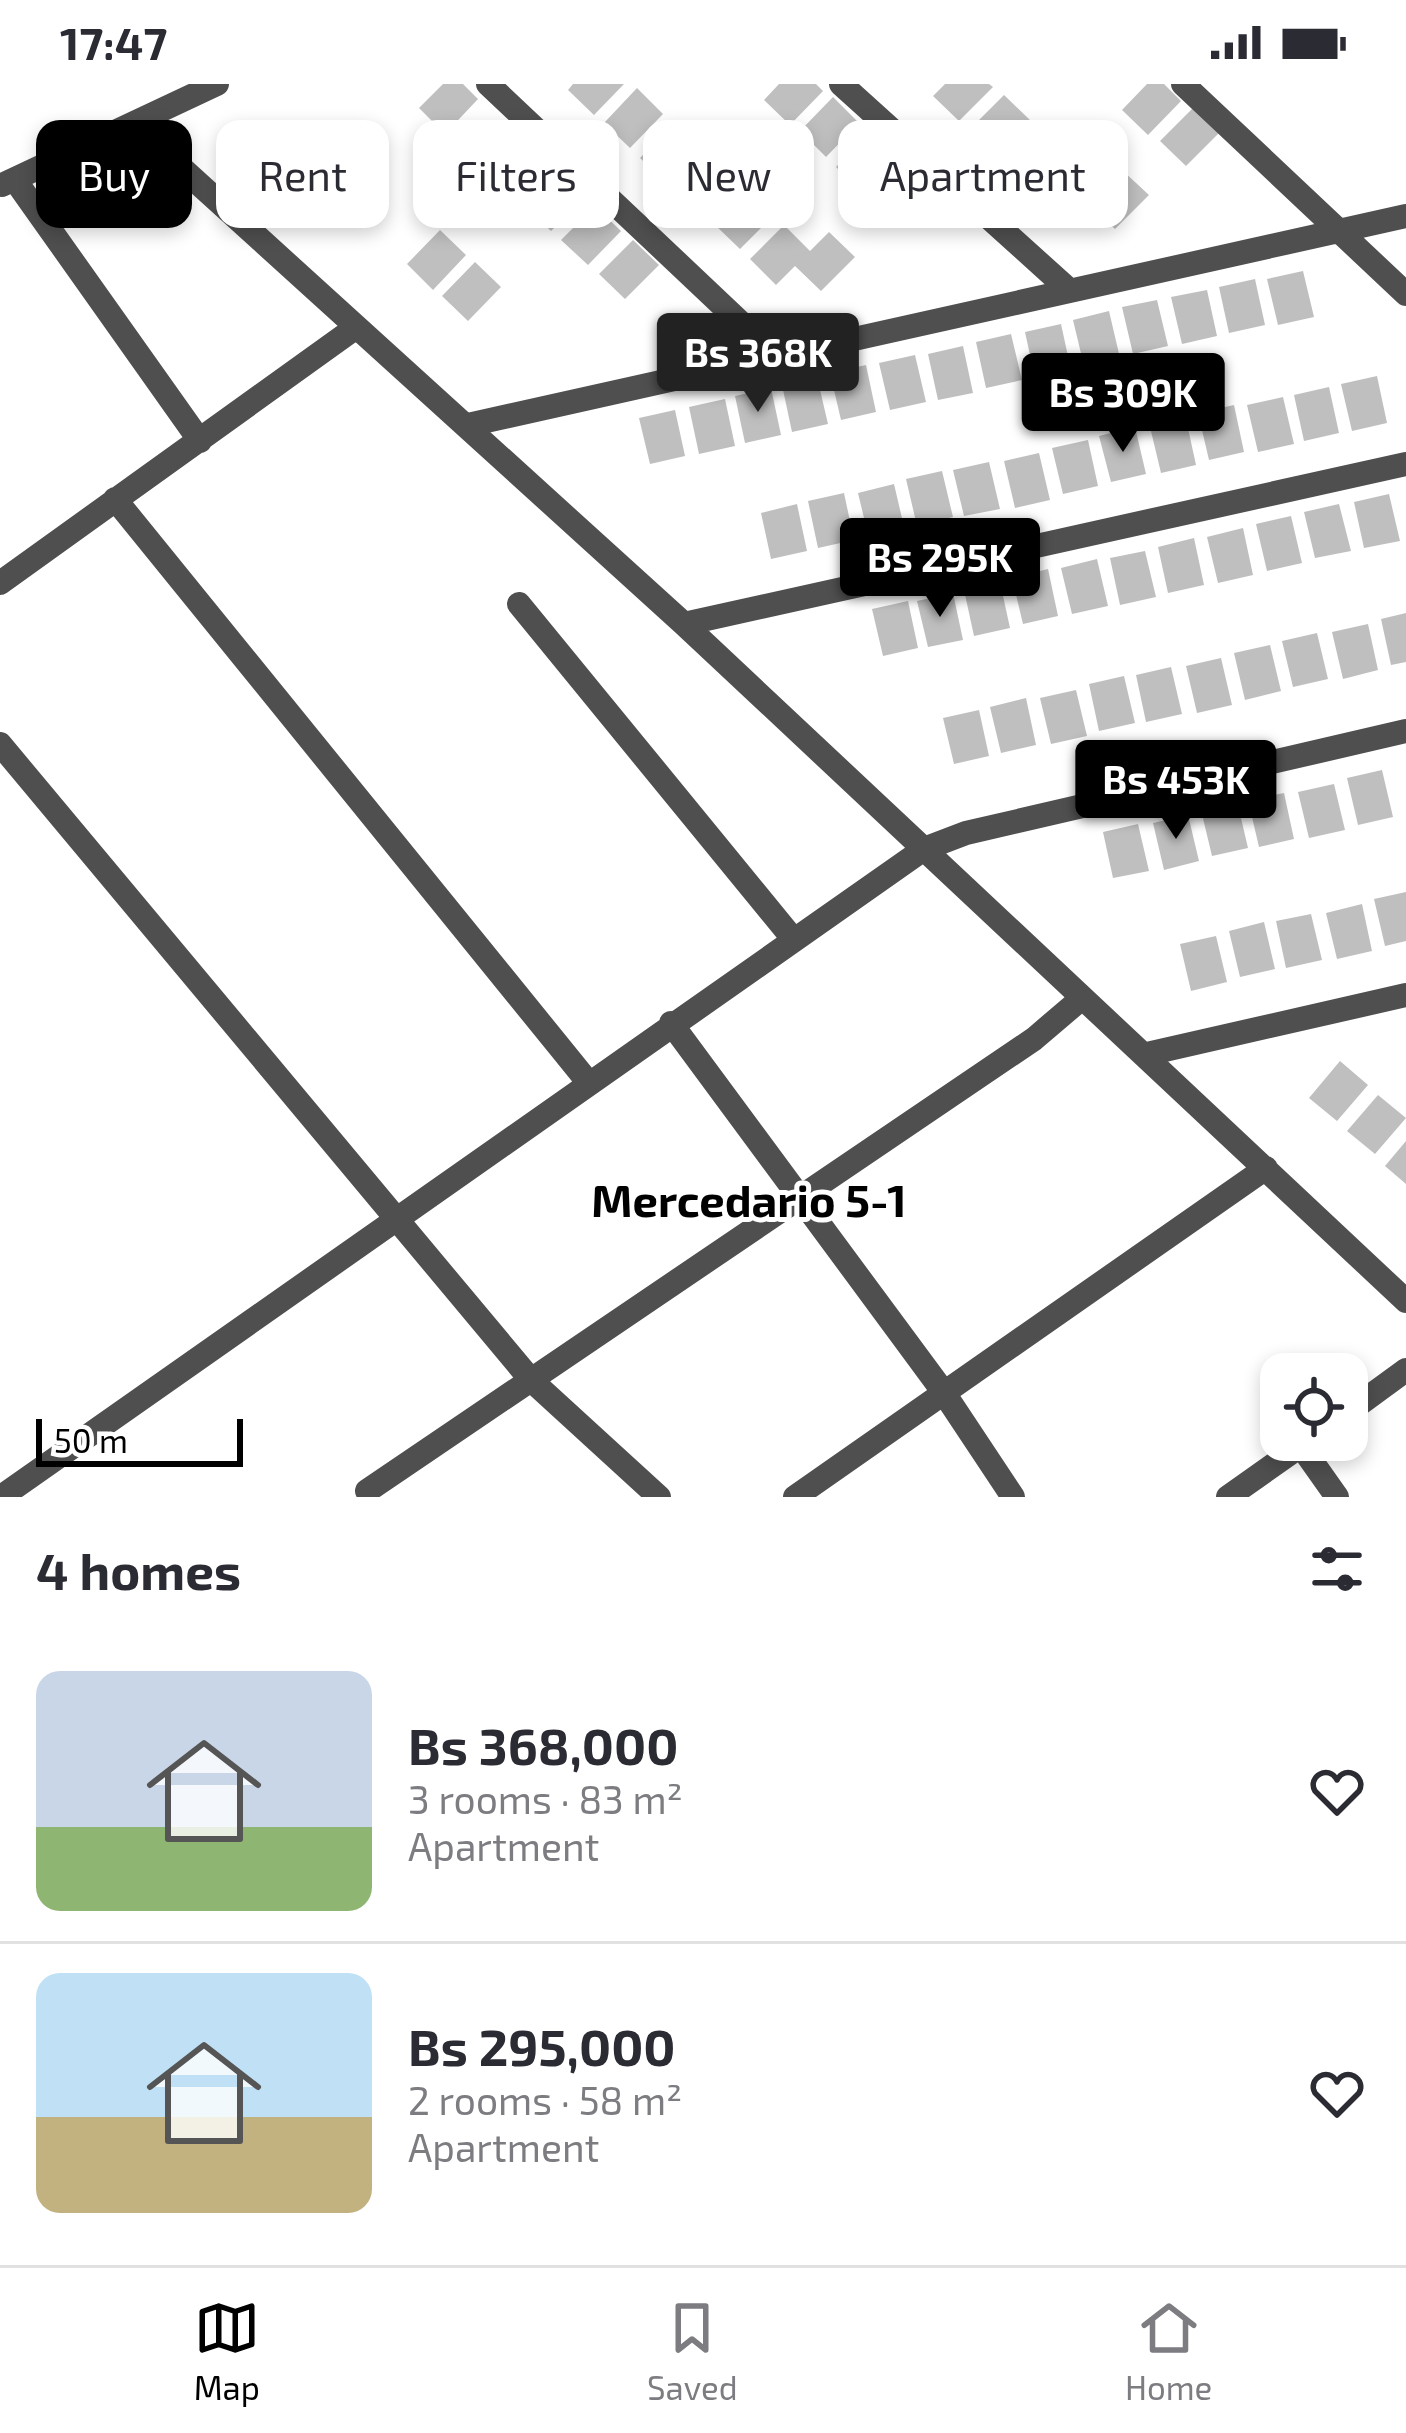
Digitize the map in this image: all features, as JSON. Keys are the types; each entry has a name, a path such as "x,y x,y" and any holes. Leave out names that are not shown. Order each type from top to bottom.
{"street":[{"path":"141,120 217,84"},
{"path":"488,84 776,356"},
{"path":"841,84 1070,290"},
{"path":"1183,84 1406,294"},
{"path":"36,169 7,183 200,441"},
{"path":"192,178 468,425 1147,1054 1406,1301"},
{"path":"468,425 1406,216"},
{"path":"2,578 355,328"},
{"path":"683,624 1406,464"},
{"path":"115,499 588,1082"},
{"path":"519,604 794,940"},
{"path":"1,1497 923,850 966,832 1406,731"},
{"path":"0,744 531,1380 659,1497"},
{"path":"1147,1054 1406,995"},
{"path":"367,1491 1034,1039 1082,998"},
{"path":"671,1023 942,1390 1013,1497"},
{"path":"795,1497 1266,1168"},
{"path":"1368,1397 1406,1370"},
{"path":"1228,1497 1279,1461"},
{"path":"1316,1461 1337,1497"}],"building":[{"path":"443,84 463,84 478,99 458,120 431,120 419,108"},
{"path":"573,84 624,84 594,115 568,90"},
{"path":"779,84 816,84 823,91 795,120 785,120 764,100"},
{"path":"945,84 993,87 960,120 933,96"},
{"path":"1147,84 1164,84 1181,101 1148,135 1122,110"},
{"path":"637,88 663,114 657,120 643,120 643,135 630,148 619,137 619,120 607,120"},
{"path":"1004,95 1030,120 979,120"},
{"path":"833,97 856,120 838,120 838,145 826,157 814,145 811,120"},
{"path":"1194,107 1220,132 1186,166 1160,141"},
{"path":"1128,176 1149,195 1128,216"},
{"path":"573,228 621,231 588,265 561,240"},
{"path":"718,228 761,228 740,249"},
{"path":"781,228 787,228 810,251 829,232 855,257 821,291 795,266 776,285 750,259"},
{"path":"440,230 466,255 433,290 407,264"},
{"path":"633,240 659,265 625,299 599,274"},
{"path":"475,262 501,287 468,321 442,296"},
{"path":"1303,271 1314,317 1278,325 1267,279"},
{"path":"1255,279 1265,325 1229,333 1219,287"},
{"path":"1207,290 1217,336 1182,344 1171,297"},
{"path":"1157,300 1168,346 1133,354 1122,307"},
{"path":"1109,311 1120,358 1084,366 1073,320"},
{"path":"1061,324 1071,370 1035,378 1025,332"},
{"path":"1011,334 1022,380 986,388 976,342"},
{"path":"963,346 973,393 938,400 928,354"},
{"path":"915,355 926,402 890,410 879,363"},
{"path":"866,365 876,412 841,420 830,373"},
{"path":"1377,376 1387,423 1352,431 1341,384"},
{"path":"817,377 828,424 792,432 782,385"},
{"path":"1329,387 1339,433 1304,441 1294,395"},
{"path":"771,388 781,435 745,443 735,396"},
{"path":"1283,397 1294,444 1258,452 1247,405"},
{"path":"725,399 735,446 699,454 689,407"},
{"path":"1234,405 1244,452 1209,460 1198,413"},
{"path":"675,410 685,456 650,464 639,418"},
{"path":"1186,419 1196,465 1161,473 1150,427"},
{"path":"1135,427 1146,474 1111,482 1099,436"},
{"path":"1088,440 1098,486 1063,494 1052,448"},
{"path":"1039,453 1050,500 1015,508 1004,461"},
{"path":"989,462 1000,509 964,516 953,470"},
{"path":"942,471 953,517 917,526 906,479"},
{"path":"894,484 905,531 869,539 858,493"},
{"path":"844,493 854,540 818,548 808,501"},
{"path":"1389,494 1400,541 1364,548 1354,502"},
{"path":"797,504 807,551 771,559 761,513"},
{"path":"1339,504 1351,551 1315,558 1304,512"},
{"path":"1291,516 1302,563 1267,571 1256,524"},
{"path":"1243,528 1253,575 1218,583 1207,537"},
{"path":"1194,538 1204,585 1168,593 1158,547"},
{"path":"1145,551 1156,597 1120,605 1110,558"},
{"path":"1097,559 1108,606 1072,614 1061,568"},
{"path":"1048,569 1058,616 1023,624 1012,578"},
{"path":"1000,582 1010,628 974,636 964,590"},
{"path":"953,593 963,640 928,647 917,601"},
{"path":"908,601 918,648 883,656 872,609"},
{"path":"1406,613 1406,662 1391,665 1381,619"},
{"path":"1368,624 1378,670 1343,679 1332,632"},
{"path":"1317,633 1328,679 1293,687 1282,641"},
{"path":"1270,645 1281,691 1245,700 1234,653"},
{"path":"1221,658 1232,705 1197,713 1186,666"},
{"path":"1171,667 1182,714 1146,722 1136,675"},
{"path":"1124,676 1135,723 1099,731 1089,684"},
{"path":"1076,690 1087,736 1051,744 1040,698"},
{"path":"1026,698 1036,745 1001,753 990,707"},
{"path":"979,710 989,756 954,764 943,718"},
{"path":"1382,770 1393,817 1358,825 1347,778"},
{"path":"1334,784 1345,830 1309,838 1298,792"},
{"path":"1284,793 1294,839 1259,847 1248,800"},
{"path":"1237,801 1248,848 1212,856 1201,810"},
{"path":"1188,815 1199,861 1164,870 1153,823"},
{"path":"1138,824 1149,871 1113,878 1103,832"},
{"path":"1406,892 1406,941 1385,946 1374,899"},
{"path":"1362,904 1372,951 1337,959 1326,913"},
{"path":"1311,914 1322,960 1286,968 1276,921"},
{"path":"1264,922 1275,969 1240,977 1229,931"},
{"path":"1216,936 1227,982 1191,991 1180,944"},
{"path":"1340,1061 1368,1085 1337,1121 1309,1098"},
{"path":"1378,1095 1406,1118 1375,1154 1347,1131"},
{"path":"1406,1141 1406,1184 1385,1166"}],"district":[{"name":"Mercedario 5-1","path":"749,1201"}]}
